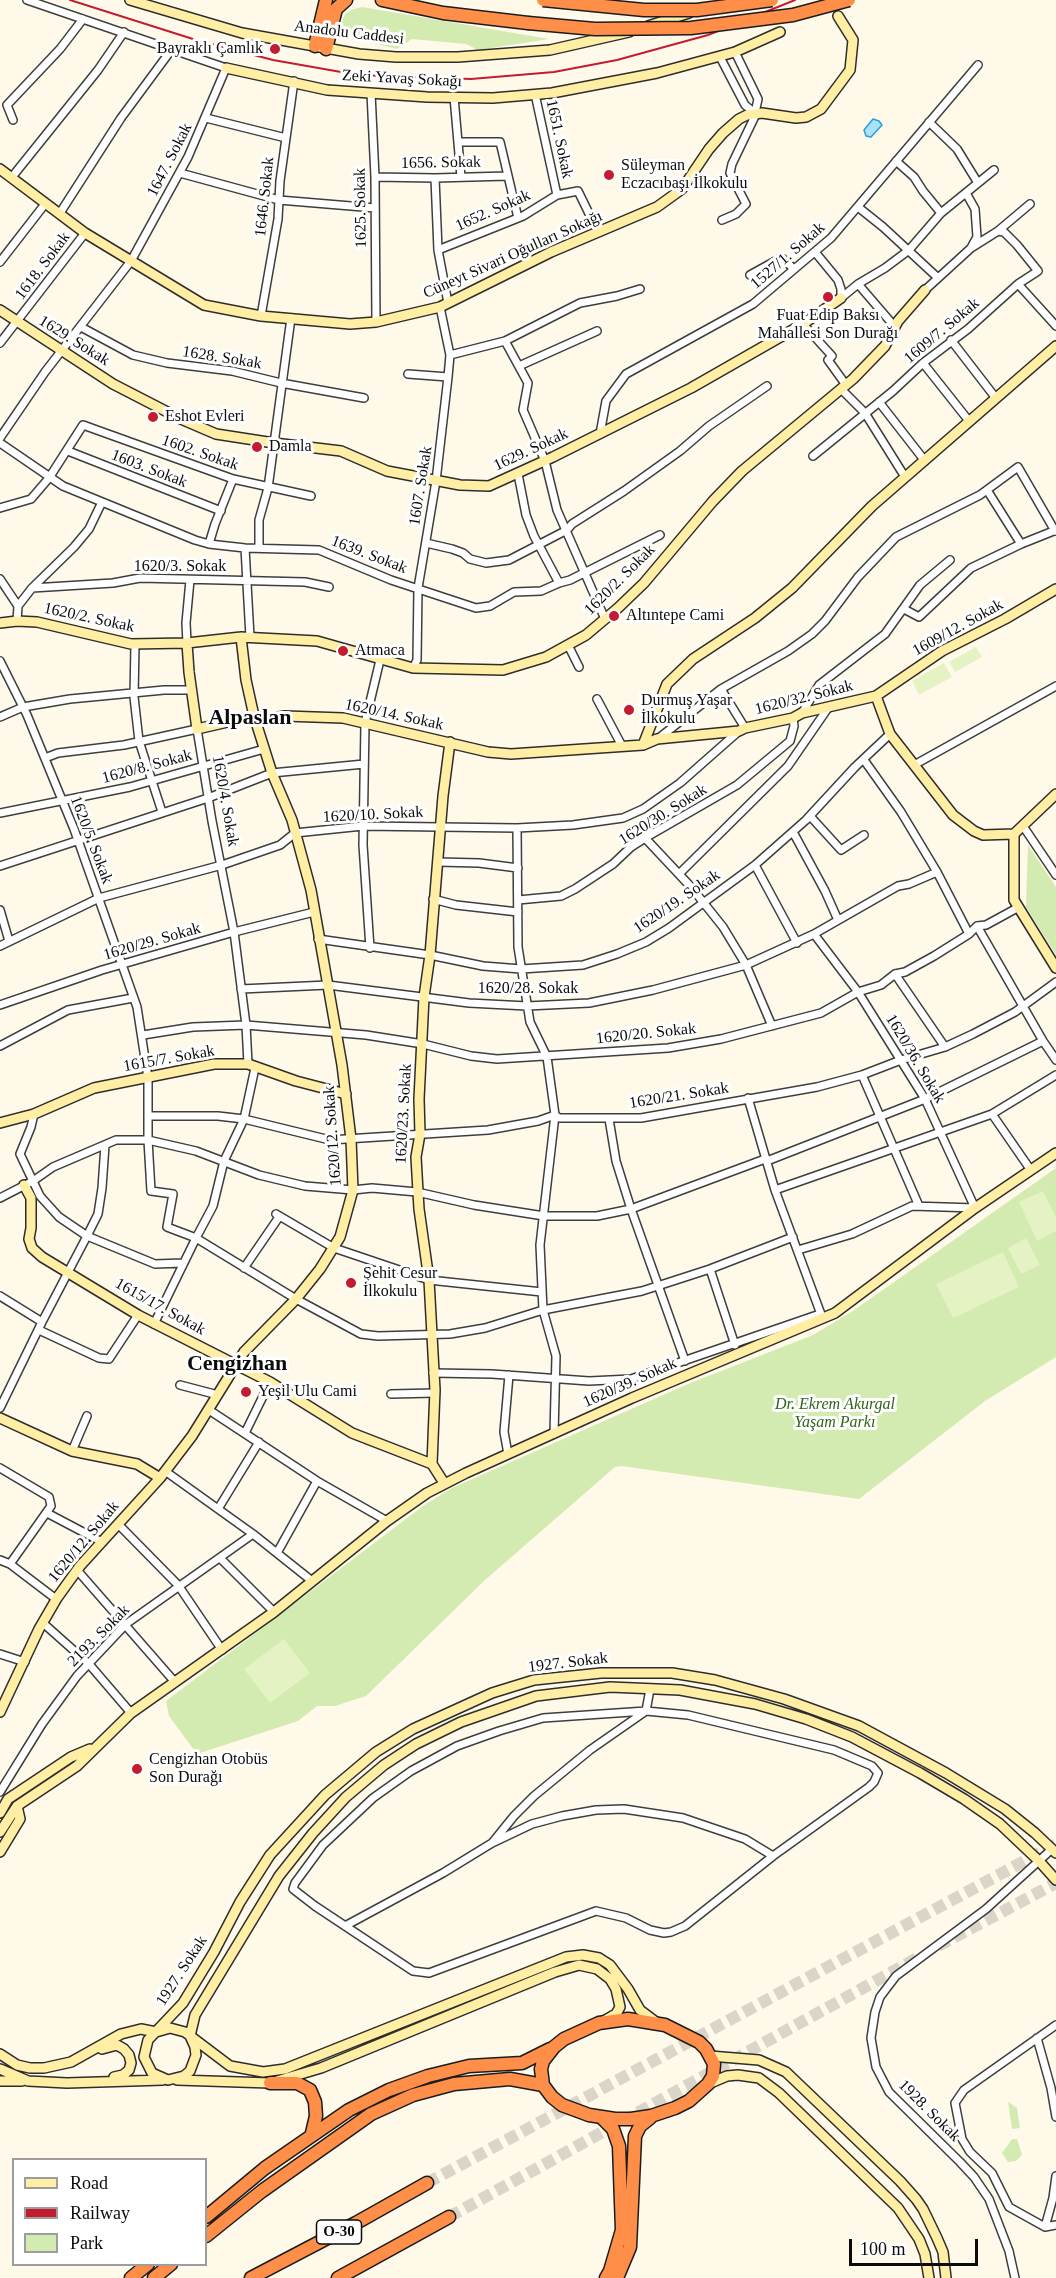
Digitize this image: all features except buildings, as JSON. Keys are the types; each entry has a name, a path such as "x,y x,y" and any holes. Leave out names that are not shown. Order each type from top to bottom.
{"highway":[{"path":"320,47 326,0"},
{"path":"320,47 336,9 345,0"},
{"path":"382,0 443,13 595,29 691,28 793,15 849,0"},
{"path":"421,0 528,23"},
{"path":"543,0 644,10 697,10 772,0"},
{"path":"207,2216 312,2133 389,2090 428,2076 469,2066 522,2063 554,2047 564,2039 599,2023 628,2019 658,2024 690,2036 706,2049 714,2064 713,2076 708,2084 689,2101 651,2116 623,2119 601,2117 582,2113 562,2104 552,2097 543,2085 541,2069 543,2061 554,2047"},
{"path":"207,2235 262,2191 359,2121 386,2107 413,2095 484,2080 510,2079 543,2085"},
{"path":"270,2084 297,2082 310,2090 315,2102 312,2133"},
{"path":"617,2278 630,2247 634,2136 640,2126 651,2116"},
{"path":"601,2117 613,2129 619,2146 622,2230 606,2278"},
{"name":"O-30","path":"251,2278 427,2183"},
{"name":"O-30","path":"338,2278 449,2217"},
{"path":"131,2278 147,2266"},
{"path":"154,2278 170,2266"}],"main road":[{"name":"Anadolu Caddesi","path":"130,0 242,33 320,47 396,57 458,57 550,50 631,32 728,0"},
{"path":"755,114 796,118 806,117 821,109 850,70 853,40 838,16"},
{"name":"Zeki Yavaş Sokağı","path":"226,68 327,90 493,98 614,82 720,57 780,32"},
{"name":"Cüneyt Sivari Oğulları Sokağı","path":"0,169 85,233 204,305 261,316 350,324 376,322 444,305 551,252 657,207 682,189 709,149 723,133 739,119 755,114"},
{"name":"1620/2. Sokak","path":"0,623 37,622 135,644 246,637 317,641 413,668 503,670 546,657 586,635 644,583 713,501 742,471 844,387 885,346 896,327 925,290"},
{"name":"1629. Sokak","path":"0,310 113,384 216,434 274,444 341,451 387,471 460,485 489,486 600,434 727,369 803,324 841,298"},
{"path":"642,745 667,684 693,659 755,618 792,588 872,506 1056,346"},
{"name":"1609/12. Sokak","path":"876,696 942,651 1056,590"},
{"name":"1620/12. Sokak","path":"0,1712 56,1599 77,1570 162,1474 253,1342 271,1327 296,1299 334,1248 340,1237 353,1190 346,1094 310,890 292,820 272,773 254,716 246,680 246,637"},
{"name":"1620/4. Sokak","path":"187,642 197,729"},
{"path":"876,696 890,734 953,815 974,831 983,835 1014,834 1056,794"},
{"name":"1620/32. Sokak","path":"742,729 876,696"},
{"name":"1620/14. Sokak","path":"197,729 254,716 267,719 285,716 343,718 488,752 511,754 642,745 657,739 742,729"},
{"name":"1620/23. Sokak","path":"432,1464 434,1373 429,1280 417,1192 416,1157 420,1134 419,1100 424,997 430,956 433,899 450,742"},
{"path":"1014,834 1014,900 1056,968"},
{"name":"1615/7. Sokak","path":"0,1123 34,1114 94,1088 214,1064 251,1066 346,1094"},
{"name":"1620/39. Sokak","path":"16,1806 76,1766 131,1713 274,1612 387,1521 444,1484 662,1385 822,1317 853,1300 975,1208 1056,1153"},
{"name":"1615/17. Sokak","path":"24,1185 31,1198 31,1228 28,1239 32,1248 42,1257 154,1324 270,1382 352,1433 432,1464"},
{"path":"0,1418 72,1451 137,1464 162,1474"},
{"path":"432,1464 444,1484"},
{"name":"1927. Sokak","path":"156,2032 183,2003 214,1952 240,1902 270,1855 325,1795 376,1752 413,1729 492,1693 534,1680 601,1673 672,1673 715,1680 784,1699 859,1726 946,1773 1005,1809 1054,1851"},
{"name":"1927. Sokak","path":"190,2036 195,2015 279,1876 313,1833 346,1797 384,1765 416,1744 461,1722 536,1696 610,1687 680,1690 755,1704 806,1719 852,1737 964,1799 1000,1824 1040,1861 1056,1881"},
{"path":"0,1812 3,1795 71,1757 95,1747"},
{"path":"0,1832 16,1806"},
{"path":"0,1852 20,1819 16,1806"},
{"path":"71,2062 121,2034 141,2029 156,2032 170,2028 178,2029 190,2036 230,2066 263,2073 285,2069 566,1957 583,1955 599,1958 610,1965 640,2010 658,2024"},
{"path":"0,2081 28,2080 67,2083 168,2080 270,2084 321,2068 555,1972 579,1965 597,1969 610,1979 620,1999 620,2007 616,2014 599,2023"},
{"path":"156,2032 148,2040 144,2057 152,2073 168,2080 184,2076 195,2063 195,2047 190,2036"},
{"path":"0,2054 17,2066 30,2068 71,2062 109,2046 117,2045 124,2049 131,2062 129,2070 123,2075 95,2082"},
{"path":"710,2056 759,2060 786,2072 900,2181 924,2209 943,2252 946,2278"},
{"path":"0,2069 28,2080"},
{"path":"708,2084 738,2074 759,2078 780,2094 898,2208 919,2239 925,2254 928,2278"}],"street":[{"name":"Zeki Yavaş Sokağı","path":"27,0 226,68"},
{"path":"13,120 7,105 60,49 83,19"},
{"path":"12,177 98,70 124,32"},
{"path":"60,213 121,118 172,49"},
{"path":"722,220 736,214 746,204 730,173 755,114 758,99 735,52"},
{"path":"720,57 745,105 755,114"},
{"name":"1527/1. Sokak","path":"600,434 606,401 626,374 753,304 831,238 978,65"},
{"name":"1647. Sokak","path":"0,438 45,372 131,261 180,173 226,68"},
{"name":"1646. Sokak","path":"261,316 278,219 294,81"},
{"name":"1625. Sokak","path":"372,93 376,322"},
{"name":"1651. Sokak","path":"535,94 557,195 578,191 597,232"},
{"path":"454,97 461,177"},
{"path":"206,118 286,138"},
{"path":"929,122 957,149 978,183"},
{"path":"458,142 500,142 518,218"},
{"path":"896,161 914,177 923,192 941,213"},
{"name":"1629. Sokak","path":"841,298 909,250 941,213 994,170"},
{"path":"180,173 279,200 375,208"},
{"name":"1656. Sokak","path":"375,177 508,176"},
{"name":"1607. Sokak","path":"413,668 417,660 418,588 436,481 450,355 438,249 435,178"},
{"path":"966,193 975,209 977,237 971,248"},
{"name":"1652. Sokak","path":"438,249 518,218 557,195"},
{"path":"0,262 45,204"},
{"name":"1620/2. Sokak","path":"925,290 971,248 998,231 1030,204"},
{"path":"858,207 937,277"},
{"name":"1609/7. Sokak","path":"813,456 951,339 968,328 1018,284 1038,271 1004,232 998,231"},
{"name":"1618. Sokak","path":"0,343 85,233"},
{"path":"815,252 838,280 841,298"},
{"path":"750,275 779,259 783,259 794,269"},
{"path":"858,284 896,327"},
{"path":"1018,284 1056,326"},
{"path":"450,355 506,340 580,303 640,289"},
{"path":"259,548 259,520 268,488 291,318"},
{"path":"803,324 832,356 828,360 844,387 865,413 905,477"},
{"name":"1628. Sokak","path":"81,327 133,355 167,363 232,371 364,398"},
{"path":"519,366 597,331"},
{"path":"951,339 995,397"},
{"path":"506,340 519,366 523,369 528,383 523,410 544,461 556,510 567,530 605,619"},
{"path":"923,363 969,421"},
{"path":"408,374 448,377"},
{"name":"1639. Sokak","path":"426,543 452,549 463,553 470,559 486,563 509,560 567,530 572,524 658,467 710,426 767,386"},
{"path":"879,402 925,461"},
{"name":"1602. Sokak","path":"68,451 82,425 233,479 311,496"},
{"name":"1639. Sokak","path":"0,443 50,478 102,502 209,544 245,548 319,550 338,556 359,568 476,608 490,606 514,592 541,591 570,580 660,535"},
{"path":"0,508 31,499 50,478 68,451"},
{"name":"1603. Sokak","path":"68,451 221,511"},
{"path":"657,739 721,689 788,651 812,634 825,621 858,577 896,537 980,495 1018,466 1055,530 971,568 919,617 904,609"},
{"path":"518,474 526,515 559,583"},
{"path":"209,544 233,479"},
{"path":"987,490 1020,544"},
{"path":"17,621 18,606 32,588 89,529 102,502"},
{"path":"245,548 246,637"},
{"name":"1620/30. Sokak","path":"518,900 561,896 575,889 613,864 631,847 645,838 737,785 790,741 797,716 819,685 885,634 920,585 950,560"},
{"name":"1620/3. Sokak","path":"32,588 113,583 140,578 305,582 329,587"},
{"path":"0,579 18,606"},
{"name":"1620/4. Sokak","path":"187,642 189,580"},
{"path":"135,644 134,694 139,741 162,812"},
{"path":"568,645 579,667"},
{"path":"370,948 363,826 365,723 380,660"},
{"name":"1620/5. Sokak","path":"0,661 23,707 78,839 133,998 143,1035 148,1078 151,1191 173,1194 166,1227 196,1238"},
{"path":"915,765 1056,686"},
{"path":"721,689 742,729"},
{"path":"0,717 23,707 70,699 164,690 191,690"},
{"path":"597,699 622,746"},
{"path":"679,874 788,766 828,708"},
{"name":"1620/4. Sokak","path":"154,1324 213,1206 224,1161 244,1119 251,1066 234,933 197,729"},
{"name":"1620/14. Sokak","path":"45,758 58,753 139,741 197,729"},
{"name":"1620/10. Sokak","path":"0,946 99,898 222,865 280,845 295,833 363,826 518,828 623,818 643,809 680,783 742,729"},
{"name":"1620/19. Sokak","path":"318,939 483,966 521,969 583,965 616,954 646,942 755,865 810,816 890,734"},
{"name":"1620/8. Sokak","path":"0,813 151,781 264,749"},
{"path":"864,760 901,812 937,872 969,934"},
{"path":"0,866 208,798 272,773 364,764"},
{"path":"810,816 841,850 864,834"},
{"path":"1023,826 1056,875"},
{"path":"518,828 518,947 530,1022 547,1057 555,1115 540,1245 543,1310 556,1356 554,1434"},
{"path":"793,832 838,920"},
{"path":"645,838 679,874 723,927 746,965 772,1026"},
{"path":"438,861 518,868"},
{"path":"755,865 796,943"},
{"name":"1620/28. Sokak","path":"241,989 328,985 469,1002 527,1006 589,1003 652,990 746,965 814,934 898,886 909,884 937,872"},
{"path":"433,899 456,905 518,912"},
{"name":"1620/20. Sokak","path":"143,1035 193,1027 246,1025 366,1035 497,1059 668,1048 821,1013 858,992 881,985 895,974 905,972 969,934 977,926 986,925 1019,907"},
{"path":"0,910 9,941"},
{"name":"1620/29. Sokak","path":"0,1005 122,965 314,912"},
{"path":"977,926 1056,1060"},
{"name":"1620/36. Sokak","path":"814,934 858,992 926,1099 975,1208"},
{"path":"895,974 945,1047"},
{"name":"1620/21. Sokak","path":"149,1116 218,1116 244,1119 330,1140 488,1130 538,1121 555,1115 559,1118 641,1118 817,1087 862,1075 901,1059 945,1047 973,1034 1023,1006 1056,982"},
{"path":"0,1046 68,1010 133,998"},
{"path":"0,1198 53,1167 116,1140 148,1140 196,1151 259,1175 305,1186 417,1192 474,1205 544,1216 597,1216 630,1209 880,1118 926,1099 1043,1041"},
{"path":"862,1075 919,1206"},
{"path":"775,1190 992,1114 1056,1075"},
{"path":"434,1373 509,1375 589,1381 631,1379 822,1317 775,1190 748,1098"},
{"path":"34,1114 20,1154 40,1196 59,1217 87,1236 155,1264 183,1263"},
{"path":"992,1114 1030,1169"},
{"path":"609,1119 616,1161 630,1209 685,1361"},
{"path":"0,1408 98,1214 105,1145"},
{"path":"798,1250 852,1234 912,1206 975,1208"},
{"path":"244,1268 278,1215 334,1248 429,1280 542,1292"},
{"path":"196,1238 296,1299 361,1334 378,1336 431,1335 485,1328 543,1310 642,1291 710,1269 793,1237"},
{"path":"710,1269 735,1345"},
{"path":"0,1296 42,1322"},
{"path":"39,1330 99,1358 109,1359 138,1315"},
{"path":"508,1454 504,1432 509,1375"},
{"path":"245,1433 270,1382"},
{"path":"180,1385 218,1395"},
{"path":"391,1394 435,1393"},
{"path":"208,1410 317,1481 387,1521"},
{"path":"72,1451 87,1416"},
{"path":"218,1509 259,1442"},
{"path":"0,1468 49,1497 51,1506 10,1564"},
{"path":"162,1474 218,1509 312,1581"},
{"path":"277,1553 317,1481"},
{"path":"46,1513 102,1542"},
{"path":"118,1524 178,1585 222,1650"},
{"name":"2193. Sokak","path":"3,1795 42,1724 77,1676 126,1624 252,1534"},
{"path":"220,1558 274,1612"},
{"path":"0,1560 10,1564 56,1599"},
{"path":"77,1570 174,1681"},
{"path":"43,1623 89,1664 131,1713"},
{"path":"0,1654 25,1662"},
{"path":"492,1843 534,1796 590,1750 646,1711 650,1689"},
{"path":"646,1711 699,1717 834,1750 872,1766 878,1773 869,1787 773,1856 685,1926 671,1932 664,1934 626,1918 596,1911 429,1973 413,1971 294,1889 295,1883 323,1845 373,1798 392,1784 457,1746 543,1718 646,1711"},
{"path":"3,1795 16,1806"},
{"path":"345,1926 443,1873 492,1843 532,1824 596,1810 624,1809 683,1818 744,1839 773,1856"},
{"name":"1928. Sokak","path":"1015,2278 1006,2243 989,2199 960,2162 889,2092 880,2078 872,2054 871,2038 880,1997 896,1976 986,1909 1054,1851"},
{"path":"1056,2025 964,2090 955,2103 962,2139 970,2152 992,2174 1009,2207 1045,2227 1056,2225"},
{"path":"1037,2038 1051,2088 1056,2117"},
{"path":"1045,2227 1056,2176"},
{"path":"989,2199 1002,2192"}],"green space":[{"path":"362,7 549,39 478,50 466,44 412,39 397,49 345,36 340,28 345,14"},
{"path":"976,647 982,657 955,672 949,662"},
{"path":"944,663 952,677 919,695 912,681"},
{"path":"1028,845 1056,887 1056,955 1026,907"},
{"name":"Dr. Ekrem Akurgal Yaşam Parkı","path":"1056,1168 1056,1357 985,1401 859,1499 615,1467 485,1580 366,1696 335,1706 317,1706 298,1721 197,1754 169,1716 166,1701 423,1506 452,1488 688,1384 813,1335 853,1311"},
{"path":"1043,1191 1056,1217 1056,1231 1037,1241 1019,1202"},
{"path":"1026,1238 1040,1265 1021,1274 1008,1248"},
{"path":"1003,1252 1019,1287 953,1318 936,1284"},
{"path":"284,1639 310,1673 270,1703 244,1669"},
{"path":"1008,2102 1017,2108 1020,2128 1012,2129"},
{"path":"1012,2139 1017,2139 1022,2155 1016,2161 1008,2162 1002,2153"}],"water":[{"path":"873,119 882,125 871,137 866,136 864,130"}],"tunnel":[{"path":"427,2183 1056,1844"},
{"path":"938,1946 1056,1883"},
{"path":"449,2217 921,1956"}],"railway":[{"path":"70,0 193,39 273,60 358,75 471,79 554,72 617,60 708,35 795,0"}],"place":[{"name":"Bayraklı Çamlık","path":"275,49"},
{"name":"Süleyman Eczacıbaşı İlkokulu","path":"609,175"},
{"name":"Fuat Edip Baksı Mahallesi Son Durağı","path":"828,297"},
{"name":"Eshot Evleri","path":"153,417"},
{"name":"Damla","path":"257,447"},
{"name":"Altıntepe Cami","path":"614,616"},
{"name":"Atmaca","path":"343,651"},
{"name":"Durmuş Yaşar İlkokulu","path":"629,710"},
{"name":"Şehit Cesur İlkokulu","path":"351,1283"},
{"name":"Yeşil Ulu Cami","path":"246,1392"},
{"name":"Cengizhan Otobüs Son Durağı","path":"137,1769"}],"district":[{"name":"Alpaslan","path":"250,718"},
{"name":"Cengizhan","path":"237,1364"}]}
